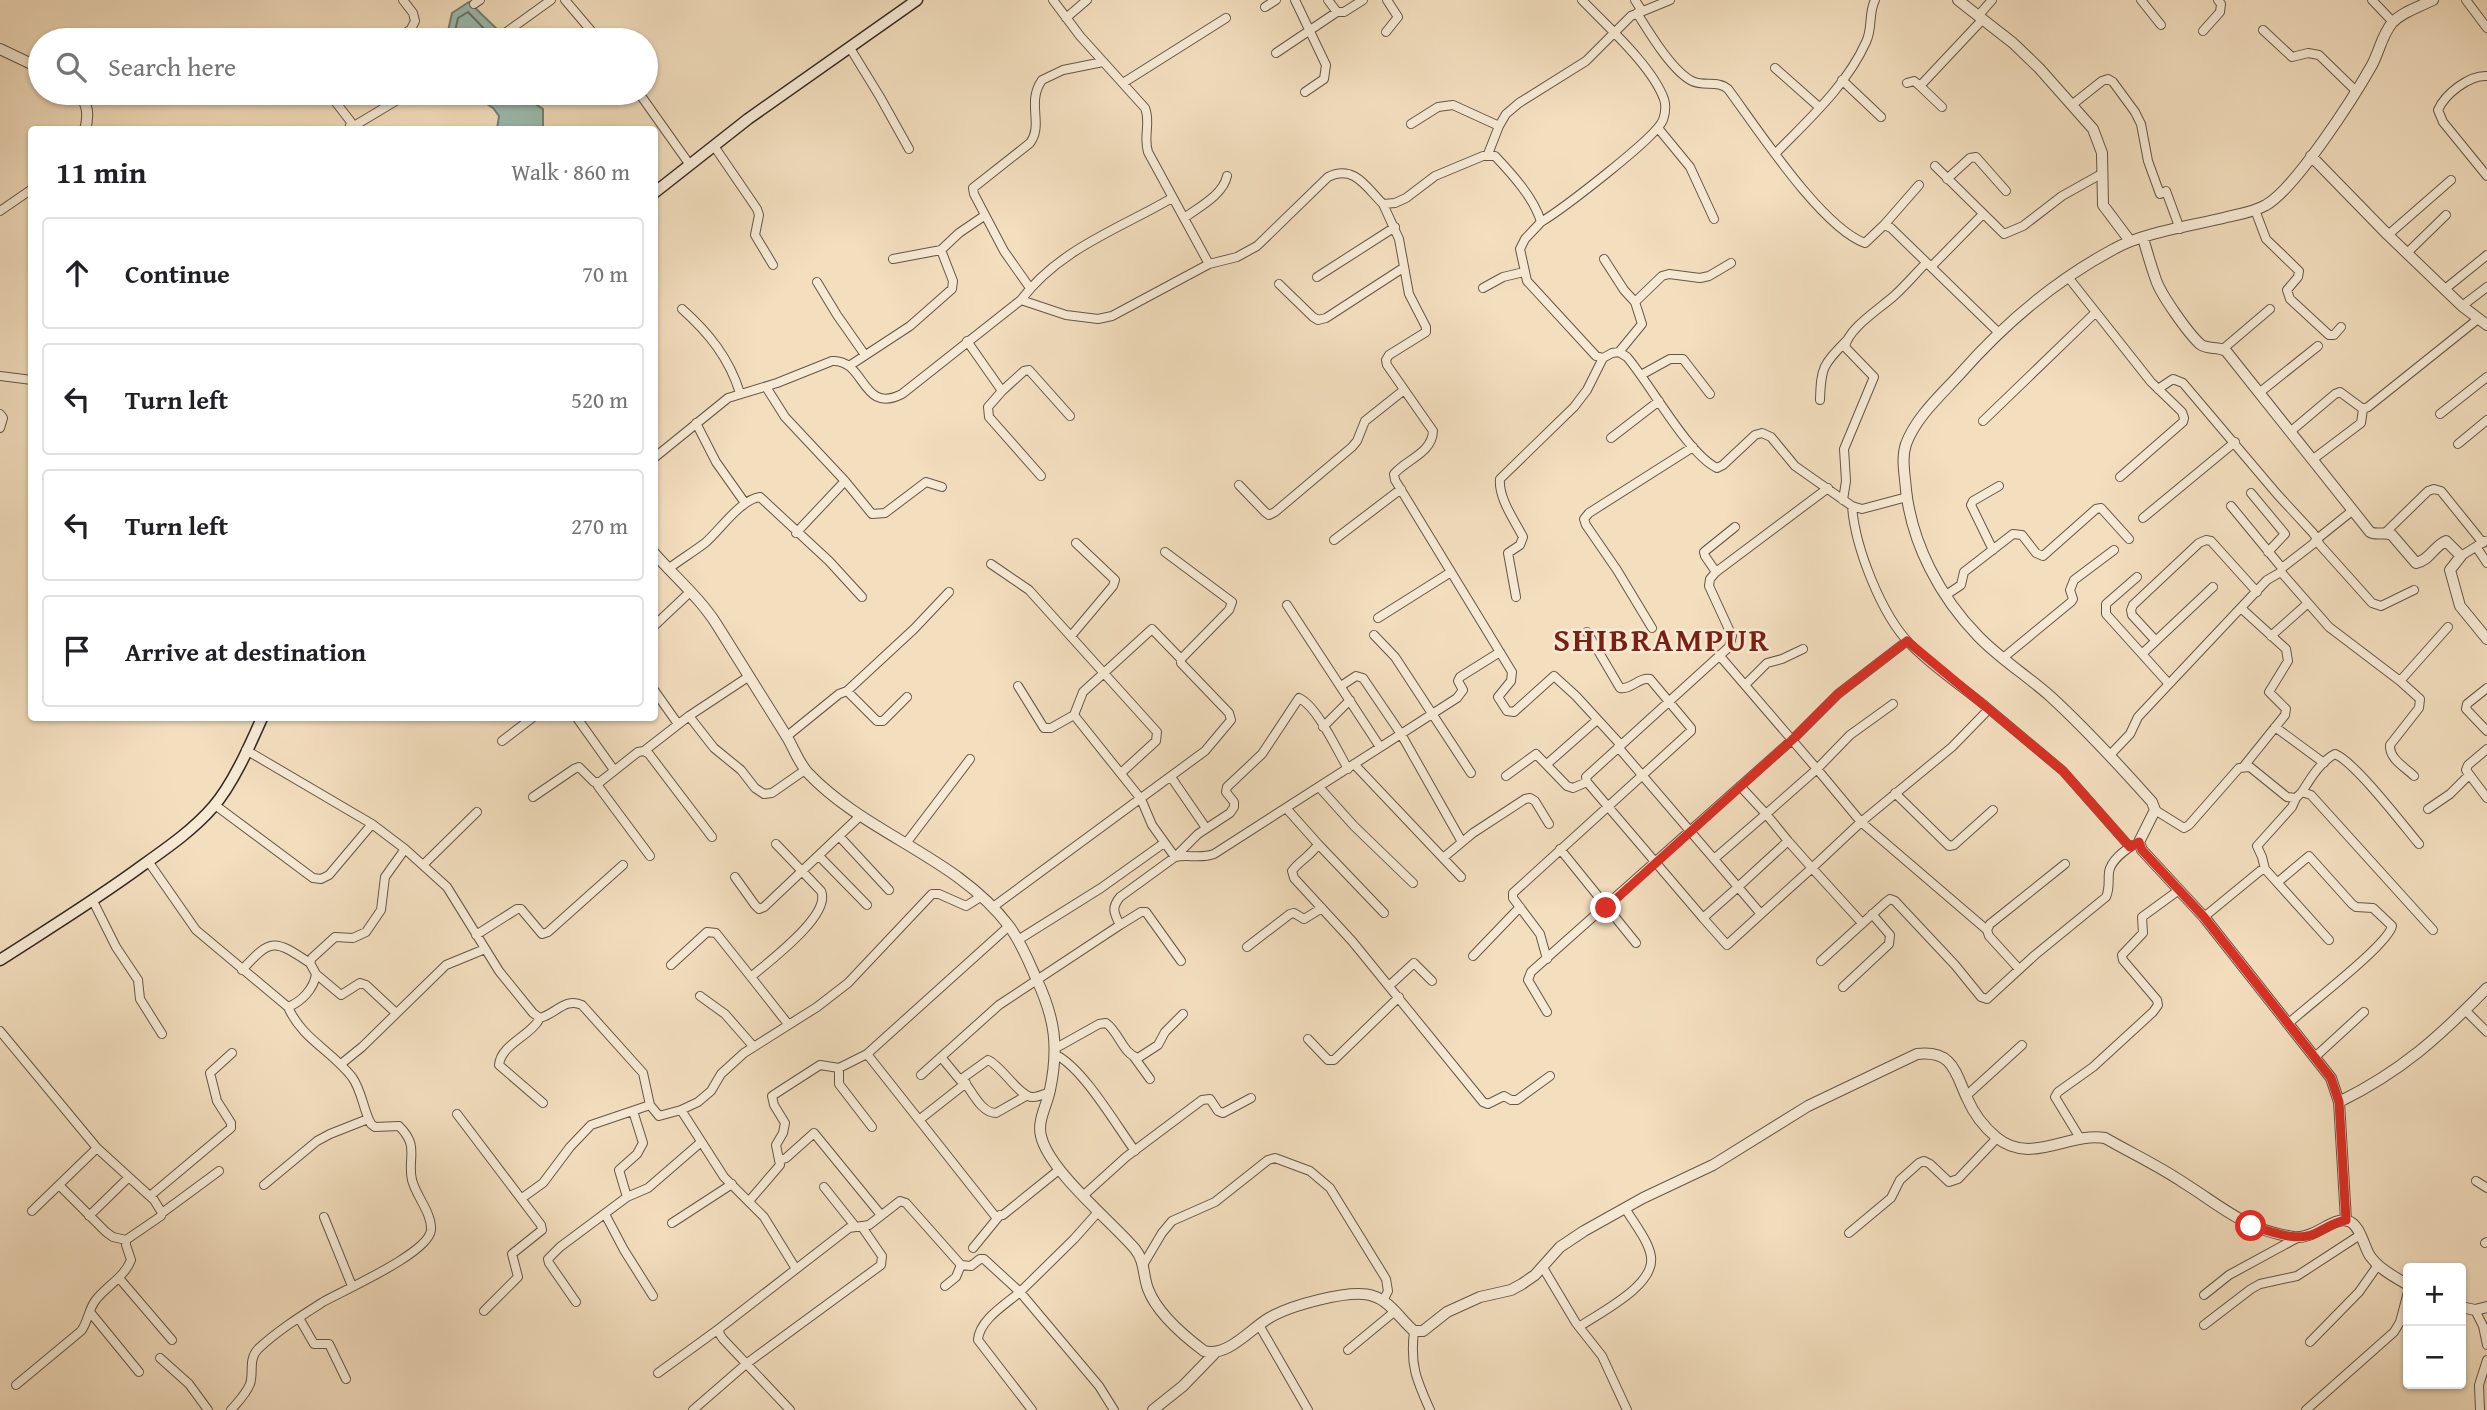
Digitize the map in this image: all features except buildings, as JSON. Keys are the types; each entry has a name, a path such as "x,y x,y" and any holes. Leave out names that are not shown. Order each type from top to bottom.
{"main road":[{"path":"658,190 912,1"},
{"path":"0,960 93,901 148,862 215,805 259,721"}],"street":[{"path":"403,0 415,21 412,28"},
{"path":"512,28 551,0"},
{"path":"565,0 589,28"},
{"path":"1053,0 1103,62 1146,108 1149,122 1146,144 1209,264"},
{"path":"1066,18 1087,0"},
{"path":"1265,7 1276,0"},
{"path":"1296,0 1326,65 1324,79 1305,92"},
{"path":"1328,0 1337,12"},
{"path":"1276,53 1337,12 1343,12 1363,0"},
{"path":"1386,32 1398,17 1387,0"},
{"path":"1582,0 1650,76 1664,98 1663,119 1658,128 1559,211 1541,222 1522,243 1520,249 1524,272 1532,287 1596,356 1603,358"},
{"path":"1635,0 1639,12 1680,72 1695,82 1723,84 1784,166 1829,218 1858,240 1865,243 1919,185"},
{"path":"1488,155 1506,114 1587,61 1639,12 1670,0"},
{"path":"1776,153 1819,107 1858,59 1868,40 1870,10 1875,0"},
{"path":"1958,0 2013,43 2073,104 2093,129 2102,153 2103,205 2130,241"},
{"path":"1920,86 1981,18 1992,0"},
{"path":"2141,0 2161,25"},
{"path":"2203,31 2220,12 2221,4 2218,0"},
{"path":"2372,0 2393,22"},
{"path":"2242,609 2286,649 2288,661 2269,692 2286,709 2244,766 2239,768 2184,828 2155,810 2152,802 2109,755 2048,695 1978,636 1946,595 1922,553 1907,497 1903,459 1910,436 1928,410 1999,333 2032,302 2068,277 2130,241 2255,210 2280,195 2356,91 2393,22 2401,15 2433,0"},
{"path":"2466,0 2487,28"},
{"path":"1123,83 1226,18"},
{"path":"2263,30 2292,57 2308,53 2319,55 2356,91"},
{"path":"850,48 909,149"},
{"path":"0,49 28,62"},
{"path":"1030,288 1003,251 984,216 973,188 1030,143 1035,136 1033,97 1042,80 1051,74 1103,62"},
{"path":"1775,68 1819,107"},
{"path":"2487,76 2472,78 2464,83 2445,99 2438,110 2443,122 2487,176"},
{"path":"2073,104 2102,81 2108,79 2113,82 2141,124 2152,173 2160,194 2166,191 2180,229"},
{"path":"1842,80 1881,117"},
{"path":"1907,83 1914,81 1942,107"},
{"path":"86,105 88,113 86,126"},
{"path":"338,105 351,122 349,126"},
{"path":"353,126 389,105"},
{"path":"648,105 690,165"},
{"path":"1410,124 1438,107 1453,105 1499,126"},
{"path":"1658,128 1690,167 1714,219"},
{"path":"715,146 757,209 759,215 755,235 773,265"},
{"path":"1383,204 1406,198 1435,176 1488,155 1495,156 1515,177 1541,222"},
{"path":"2311,156 2388,235 2462,306 2483,322 2363,409 2361,423 2312,460"},
{"path":"1947,179 1970,158 1976,157 2006,191"},
{"path":"1935,166 1999,232 2007,234 2027,223 2062,196 2103,173"},
{"path":"1021,300 1066,315 1098,319 1112,316 1209,264 1248,253 1328,177 1344,171 1355,176 1383,204 1395,227 1402,249 1409,294 1426,327 1426,332 1389,355 1386,360 1433,431 1433,439 1428,447 1394,474 1513,677 1499,697 1507,711 1514,712 1554,676 1559,678 1761,914"},
{"path":"1184,218 1219,192 1227,176"},
{"path":"2388,235 2451,180"},
{"path":"0,211 28,192"},
{"path":"658,455 720,403 740,393 766,387 832,361 840,361 849,366 871,393 880,399 891,399 902,394 1021,300 1030,288 1076,249 1128,224 1172,198"},
{"path":"2255,210 2266,239 2299,271 2298,277 2287,290 2290,299 2329,335 2334,335 2341,327"},
{"path":"1819,400 1822,369 1827,361 1854,331 1983,214"},
{"path":"2407,253 2446,215"},
{"path":"893,259 941,250 984,216"},
{"path":"1884,225 1891,228 1999,333"},
{"path":"1317,277 1395,227"},
{"path":"2143,238 2157,283 2174,311 2200,344 2223,349 2370,532 2386,532 2428,491 2434,489 2441,491 2482,543 2487,563"},
{"path":"849,366 910,326 952,289 953,281 941,250"},
{"path":"2445,289 2487,255"},
{"path":"1516,597 1508,553 1520,545 1523,537 1506,502 1500,479 1574,407 1587,390 1603,358 1619,352 1642,324 1634,302 1604,259"},
{"path":"1634,302 1662,276 1669,274 1700,278 1709,276 1731,263"},
{"path":"1279,284 1318,320 1326,318 1404,268"},
{"path":"1483,288 1503,277 1524,272"},
{"path":"2068,277 2158,389 2182,412 2184,418 2183,422 2120,477"},
{"path":"817,282 865,355"},
{"path":"2462,306 2487,287"},
{"path":"682,309 716,343 730,367 740,393"},
{"path":"2223,349 2270,309"},
{"path":"1983,421 2095,313"},
{"path":"967,341 1002,391"},
{"path":"1843,500 1846,481 1844,449 1874,377 1850,354 1845,347 1846,341"},
{"path":"2259,393 2318,346"},
{"path":"1619,352 1641,375 1693,447 1717,468 1755,435 1762,433 1770,437 1796,466 1852,506 1862,509 1907,497"},
{"path":"1641,375 1670,359 1683,359 1710,394"},
{"path":"1041,476 989,418 988,407 1024,371 1029,370 1070,416"},
{"path":"2440,414 2487,377"},
{"path":"1,378 28,380"},
{"path":"2158,389 2173,379 2183,383 2372,603 2381,606 2414,590"},
{"path":"766,387 785,417 872,514 885,513 922,484 931,482 942,487"},
{"path":"1239,485 1269,515 1275,512 1352,447 1365,421 1404,390"},
{"path":"2290,432 2340,391 2363,409"},
{"path":"1611,438 1659,401"},
{"path":"0,414 3,422 0,428"},
{"path":"2458,443 2487,420"},
{"path":"696,424 716,462 745,503"},
{"path":"2143,518 2235,442"},
{"path":"1652,628 1584,519 1589,513 1693,447"},
{"path":"796,533 845,481"},
{"path":"1993,550 1971,505 1973,501 1999,486"},
{"path":"1828,488 1716,572 1708,582 1732,636 1728,647 1588,773 1587,782 1727,945 1861,822 1952,747 1989,709"},
{"path":"1335,540 1401,489"},
{"path":"2251,493 2286,534 2268,552"},
{"path":"668,569 706,541 745,503 760,497 829,561 862,597"},
{"path":"1852,506 1857,538 1873,582 1907,641 2063,771 2142,850 2204,917 2331,1078 2339,1102 2346,1220"},
{"path":"2231,506 2307,604 2339,636 2420,699 2421,703 2390,745 2393,757 2414,776"},
{"path":"1946,595 1961,585 1964,572 2018,533 2036,553 2043,556 2096,509 2101,508 2129,539"},
{"path":"2109,755 2130,734 2138,717 2271,576 2282,570 2353,511"},
{"path":"1716,572 1704,552 1735,527"},
{"path":"2386,532 2392,535 2416,563 2421,562 2446,541 2461,556"},
{"path":"2155,640 2132,615 2133,605 2199,543 2211,541 2257,592"},
{"path":"1071,636 1115,580 1076,543"},
{"path":"2482,543 2461,556 2450,570 2457,600 2487,639"},
{"path":"2003,658 2073,599 2070,590 2074,580 2115,550"},
{"path":"1165,552 1232,602 1229,610 1181,659"},
{"path":"658,558 715,622 805,770 860,816 907,842 955,874 982,896 1009,926 1037,979 1052,1019 1056,1051 1040,1136 1060,1168 1136,1250 1143,1265 1145,1281 1157,1305 1196,1345 1214,1354"},
{"path":"990,564 1029,590 1157,732 1159,737 1121,773"},
{"path":"1378,618 1451,572"},
{"path":"2137,577 2106,604 2106,614 2169,684"},
{"path":"2143,653 2213,587"},
{"path":"658,622 690,592"},
{"path":"786,737 839,694 847,691 914,629 949,592"},
{"path":"2271,636 2307,604"},
{"path":"1287,605 1380,747"},
{"path":"2400,681 2448,627"},
{"path":"993,907 1171,777 1215,741 1231,720 1229,713 1152,629 1083,692 1074,715 1051,728 1044,729 1018,686"},
{"path":"1547,959 1540,934 1513,898 1513,893 1691,731 1670,700 1650,679 1646,678 1624,689 1620,688 1587,632"},
{"path":"1374,635 1395,657 1471,773"},
{"path":"1547,1012 1528,981 1531,972 1657,863 1792,740 1838,694 1907,641"},
{"path":"1746,684 1767,663 1802,649"},
{"path":"1175,858 1184,855 1206,857 1213,854 1286,808 1461,694 1463,690 1458,681 1460,677 1500,652"},
{"path":"1719,655 1861,822 1987,930 1989,936 2019,969"},
{"path":"1341,685 1356,676 1363,678 1401,734 1462,842"},
{"path":"650,856 598,790 600,782 638,752 644,751 689,716 748,677"},
{"path":"2487,688 2467,704 2466,709 2487,731"},
{"path":"847,691 877,722 883,721 906,697"},
{"path":"658,696 678,724"},
{"path":"1120,925 1113,911 1120,897 1175,858 1206,828 1230,813 1234,802 1226,792 1227,787 1262,754 1298,699 1303,699 1351,766 1461,877"},
{"path":"1324,727 1350,700"},
{"path":"1714,859 1817,769 1850,735 1893,704"},
{"path":"1074,715 1141,799 1147,817 1175,858"},
{"path":"689,716 714,748 764,794 772,793 805,770"},
{"path":"1547,764 1597,720"},
{"path":"502,741 528,721"},
{"path":"579,721 614,770"},
{"path":"2275,727 2324,763"},
{"path":"2487,749 2468,765 2466,771 2487,798"},
{"path":"246,750 372,824 424,864 447,887 506,979 540,1018"},
{"path":"644,751 712,837"},
{"path":"1506,776 1532,755 1539,756 1567,786 1573,788 1587,782"},
{"path":"2329,940 2265,869 2257,846 2292,807 2330,756 2340,755 2419,845"},
{"path":"907,842 970,759"},
{"path":"2244,766 2249,766 2287,796 2311,796 2433,930"},
{"path":"533,797 574,769 579,768 594,782 600,782"},
{"path":"2428,808 2446,797 2468,776"},
{"path":"1171,777 1206,828"},
{"path":"1740,786 1862,923"},
{"path":"1319,787 1354,826 1413,883"},
{"path":"1895,793 1949,846 1954,845 1993,810"},
{"path":"1443,858 1525,799 1535,801 1549,824"},
{"path":"215,805 313,878 321,879 330,875 372,824"},
{"path":"1286,808 1384,913"},
{"path":"1821,961 1886,902 1895,901 1984,999 1990,998 2019,969 2106,897 2110,889 2111,866 2134,844 2155,810"},
{"path":"424,864 477,812"},
{"path":"735,877 759,909 764,907 860,816"},
{"path":"839,836 889,890"},
{"path":"1703,918 1787,841"},
{"path":"1018,940 1101,888 1164,843"},
{"path":"751,977 795,938 822,906 824,898 821,891 776,844"},
{"path":"1318,844 1292,871 1294,878 1389,986 1486,1104 1504,1096 1517,1100 1550,1076"},
{"path":"310,963 335,937 353,938 366,932 380,910 385,877 405,849"},
{"path":"1560,849 1636,943"},
{"path":"819,856 867,905"},
{"path":"2278,882 2309,856 2352,904 2356,907 2373,908 2392,926 2391,932 2371,952 2289,1023"},
{"path":"148,862 196,930 288,1007 295,1023 304,1034 341,1064 359,1090 368,1119 375,1127 399,1126 413,1150 413,1182 430,1224 431,1233 425,1241 402,1259 299,1318 253,1356 249,1386 231,1410"},
{"path":"1987,930 1990,924 2065,864"},
{"path":"476,934 517,909 521,909 542,934 548,932 623,865"},
{"path":"2204,917 2265,869"},
{"path":"2080,1138 2055,1097 2154,1012 2158,1005 2157,1000 2123,960 2122,955 2143,933 2142,917 2179,890"},
{"path":"543,1103 499,1065 503,1055 535,1027 540,1018 568,1002 582,1005 643,1073 650,1105 659,1116 681,1110 706,1096 721,1074 753,1046 817,1007 848,984 932,894 939,894 966,906 982,896"},
{"path":"93,901 116,947 138,980 140,999 162,1034"},
{"path":"1473,956 1520,907"},
{"path":"1247,947 1290,914 1294,913 1304,919 1322,908"},
{"path":"921,1075 991,1012 1141,912 1146,912 1181,961"},
{"path":"1843,987 1891,940 1890,935 1872,914"},
{"path":"750,1200 780,1165 776,1145 785,1123 774,1105 772,1096 820,1065 839,1069 867,1054 1009,926"},
{"path":"671,965 711,930 788,1024"},
{"path":"242,970 262,948 273,945 289,949 310,963 316,974 341,995 360,983 366,985 397,1013"},
{"path":"341,1064 446,965 485,949"},
{"path":"1389,986 1414,963 1432,981"},
{"path":"288,1007 300,1000 313,986 316,974"},
{"path":"2339,1102 2407,1063 2487,988"},
{"path":"700,996 725,1014 753,1046"},
{"path":"1308,1039 1328,1060 1334,1059 1398,997"},
{"path":"2465,1010 2487,1032"},
{"path":"2315,1057 2364,1012"},
{"path":"1134,1057 1138,1058 1158,1045 1165,1032 1183,1014"},
{"path":"1056,1051 1099,1024 1106,1023 1112,1027 1150,1079"},
{"path":"0,1031 97,1149 150,1196 162,1213"},
{"path":"1966,1096 2022,1045"},
{"path":"1056,1051 1077,1072 1135,1151"},
{"path":"1153,1410 1176,1392 1214,1354 1284,1311 1360,1293 1383,1301 1414,1331 1423,1331 1447,1312 1480,1297 1511,1290 1522,1284 1560,1247 1584,1231 1713,1165 1808,1106 1917,1054 1930,1052 1942,1056 1953,1067 1972,1110 1997,1138 2011,1146 2030,1150 2080,1138 2105,1138 2180,1180 2239,1220 2251,1226 2297,1238"},
{"path":"150,1196 231,1128 231,1122 217,1101 210,1073 232,1053"},
{"path":"867,1054 988,1209 995,1216 1000,1215"},
{"path":"941,1057 992,1114 1026,1096 1034,1097 1050,1092"},
{"path":"919,1120 988,1060 998,1066 1026,1096"},
{"path":"839,1069 839,1084 872,1127"},
{"path":"1084,1195 1135,1151 1205,1098 1210,1099 1218,1111 1223,1113 1251,1098"},
{"path":"522,1198 543,1183 570,1147 591,1125 650,1105"},
{"path":"681,1110 700,1143 732,1184 764,1217 796,1269"},
{"path":"627,1197 619,1170 637,1154 643,1143 634,1111"},
{"path":"457,1114 522,1198 542,1230 512,1254 518,1277 484,1311"},
{"path":"264,1185 317,1141 368,1119"},
{"path":"780,1160 814,1133 881,1215"},
{"path":"1849,1233 1891,1198 1900,1180 1919,1163 1924,1161 1930,1164 1949,1182 1953,1182 1997,1138"},
{"path":"576,1302 548,1259 627,1197 648,1188 700,1143"},
{"path":"32,1211 97,1149"},
{"path":"1143,1265 1161,1233 1172,1221 1215,1202 1268,1160 1282,1159 1310,1171 1331,1188 1389,1285 1383,1301"},
{"path":"973,1248 1000,1215 1060,1168"},
{"path":"59,1185 113,1237 126,1240 219,1171"},
{"path":"89,1216 129,1177"},
{"path":"2476,1181 2487,1188"},
{"path":"672,1223 732,1184"},
{"path":"693,1410 746,1364 881,1265 882,1256 824,1187"},
{"path":"658,1373 849,1227 869,1225 900,1201 906,1203 961,1265 971,1266 984,1259 1020,1292 1099,1386 1114,1410"},
{"path":"1579,1327 1637,1288 1650,1268 1651,1256 1625,1208"},
{"path":"1032,1410 978,1340 978,1333 1098,1212"},
{"path":"605,1214 653,1296"},
{"path":"324,1217 352,1286"},
{"path":"2204,1295 2229,1275 2297,1238 2315,1234 2338,1221 2346,1220 2353,1223 2378,1265 2403,1282"},
{"path":"2204,1325 2251,1289 2260,1284 2297,1276 2360,1235"},
{"path":"16,1385 81,1331 88,1322 90,1312 100,1295 128,1268 131,1260 126,1240"},
{"path":"945,1286 956,1278 961,1265"},
{"path":"2310,1342 2359,1292 2378,1265"},
{"path":"1542,1266 1579,1327 1602,1356 1628,1410"},
{"path":"119,1278 172,1340"},
{"path":"2466,1308 2475,1310 2487,1307"},
{"path":"2475,1310 2483,1326 2487,1345"},
{"path":"2306,1410 2394,1332 2403,1311"},
{"path":"90,1312 139,1372"},
{"path":"1348,1350 1394,1312"},
{"path":"299,1318 314,1344 330,1344 346,1379"},
{"path":"1259,1325 1308,1410"},
{"path":"720,1328 719,1333 723,1339 790,1410"},
{"path":"1414,1331 1411,1355 1413,1370 1430,1410"},
{"path":"160,1358 189,1384 208,1410"},
{"path":"2480,1410 2479,1385 2487,1360"}],"water":[{"path":"469,2 496,28 449,28 452,13"},
{"path":"488,105 537,105 543,109 543,126 497,126 499,116"}],"district":[{"name":"SHIBRAMPUR","path":"1662,640"}],"route":[{"path":"1606,908 1792,740 1838,694 1907,641 2063,771 2130,847 2139,842 2142,850 2204,917 2331,1078 2337,1089 2339,1102 2346,1220 2338,1221 2315,1234 2297,1238 2251,1226"}]}
